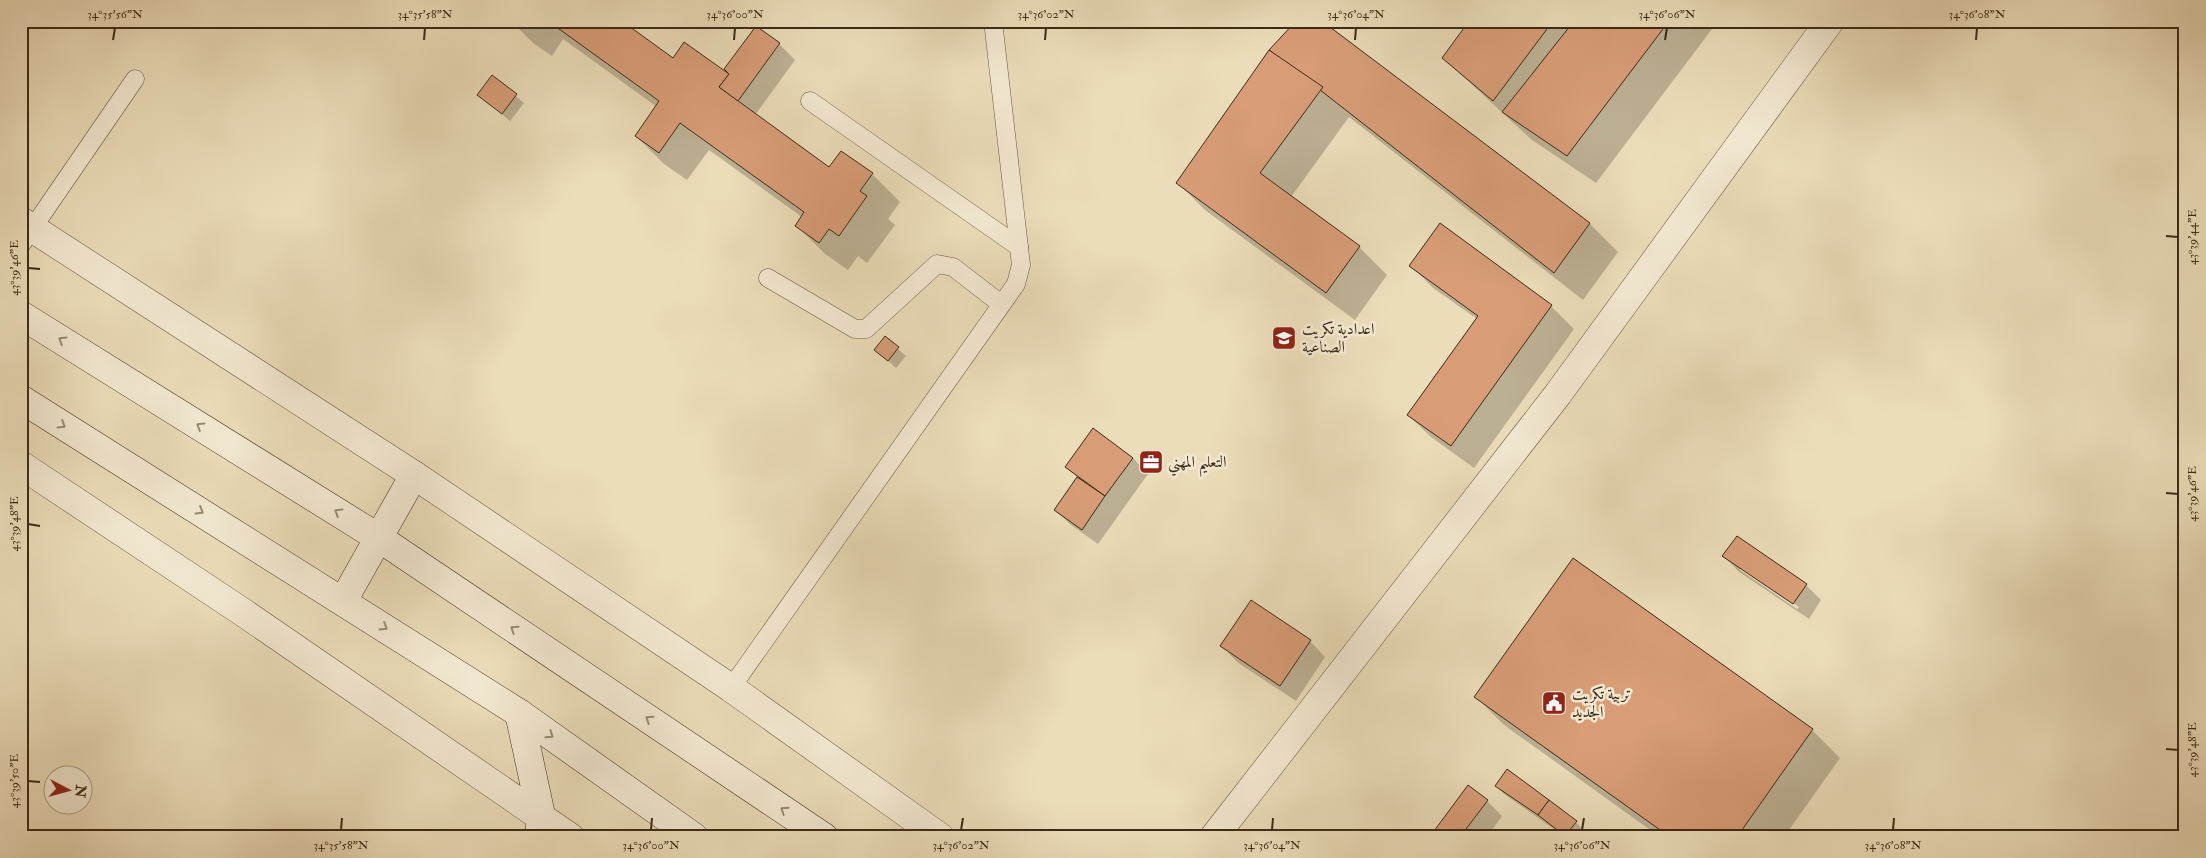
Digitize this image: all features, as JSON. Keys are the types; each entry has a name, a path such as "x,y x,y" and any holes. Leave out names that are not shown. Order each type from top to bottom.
{"street":[{"path":"1214,837 1558,394 1830,21"},
{"path":"25,231 414,475 731,688 940,837"},
{"path":"21,315 379,538 824,837"},
{"path":"21,399 519,713 694,837"},
{"path":"21,465 244,613 540,826 570,837"},
{"path":"343,601 414,475"},
{"path":"519,713 540,826"}],"lane":[{"path":"731,688 1016,284 1021,265 993,21"},
{"path":"25,231 135,79"},
{"path":"810,101 1018,247"},
{"path":"768,278 855,329 866,329 938,264 953,267 1001,304"}],"building":[{"path":"512,21 528,21 523,29"},
{"path":"548,21 622,21 673,58 684,42 729,74 719,87 829,167 841,151 873,173 860,191 867,196 839,236 829,229 819,243 795,226 804,212 680,123 659,153 635,136 659,101"},
{"path":"1296,21 1322,21 1590,223 1554,273 1269,50"},
{"path":"1469,21 1553,21 1493,101 1442,58"},
{"path":"1574,21 1669,21 1567,156 1502,112"},
{"path":"756,26 780,43 738,101 719,87 729,74 724,69"},
{"path":"1269,50 1323,87 1260,173 1360,246 1326,293 1176,183"},
{"path":"492,75 517,94 502,114 477,95"},
{"path":"1440,223 1552,305 1451,446 1407,415 1478,316 1409,266"},
{"path":"885,336 899,347 888,361 874,350"},
{"path":"1093,428 1133,458 1105,496 1065,467"},
{"path":"1077,477 1105,496 1082,530 1054,510"},
{"path":"1737,536 1807,584 1793,604 1722,556"},
{"path":"1573,558 1813,729 1737,837 1670,837 1474,697"},
{"path":"1251,600 1311,640 1280,686 1220,646"},
{"path":"1507,769 1549,800 1538,815 1495,786"},
{"path":"1468,785 1488,800 1460,837 1442,837 1434,831"},
{"path":"1549,800 1577,821 1565,836 1538,815"}],"place":[{"name":"اعدادية تكريت الصناعية","path":"1284,338"},
{"name":"التعليم المهني","path":"1151,462"},
{"name":"تربية تكريت الجديد","path":"1554,703"}]}
